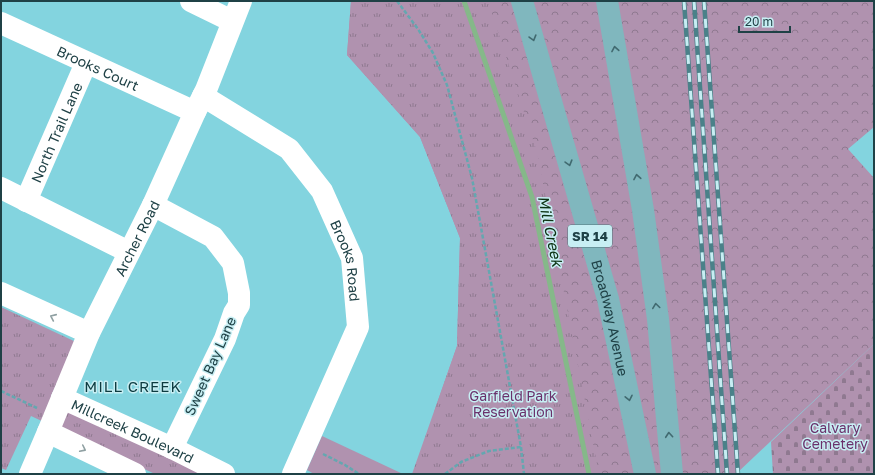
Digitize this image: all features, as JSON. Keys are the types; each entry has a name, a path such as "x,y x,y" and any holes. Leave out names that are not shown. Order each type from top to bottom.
{"main road":[{"name":"Broadway Avenue","path":"522,1 608,299 645,474"},
{"path":"607,1 643,210 658,320 672,474"}],"street":[{"path":"191,1 237,11"},
{"name":"Archer Road","path":"30,474 89,333 153,205 206,90 237,11"},
{"name":"Brooks Court","path":"1,23 86,63 199,104"},
{"name":"North Trail Lane","path":"26,201 86,63"},
{"name":"Brooks Road","path":"199,104 289,149 322,191 352,258 358,327 293,474"},
{"path":"1,188 129,252"},
{"name":"Sweet Bay Lane","path":"153,205 213,236 233,263 239,293 239,305 234,313 225,339 172,448"},
{"path":"1,293 89,333"},
{"name":"Millcreek Boulevard","path":"62,398 172,448 224,474"},
{"path":"48,432 135,474"}],"path":[{"path":"397,1 418,29 429,47 447,85 472,178 521,447 524,474"},
{"path":"1,391 40,409"},
{"path":"445,474 461,462 489,451 521,447"},
{"path":"322,454 359,474"}],"green space":[{"path":"351,1 874,1 874,127 848,149 874,178 874,344 736,474 524,474 434,412 457,346 460,238 420,137 347,55"},
{"name":"Garfield Park Reservation","path":"351,1 488,1 537,152 599,474 412,474 457,346 460,238 420,137 347,55"},
{"path":"1,307 76,342 51,396 219,474 155,474 31,416 6,470 1,468"},
{"name":"Calvary Cemetery","path":"874,344 874,474 773,474 771,442"},
{"path":"322,436 403,474 314,474 307,470"}],"waterway":[{"name":"Mill Creek","path":"464,1 532,197 589,474"}],"railway":[{"path":"684,1 718,474"},
{"path":"694,1 727,474"},
{"path":"704,1 738,474"}],"district":[{"name":"MILL CREEK","path":"133,386"}]}
